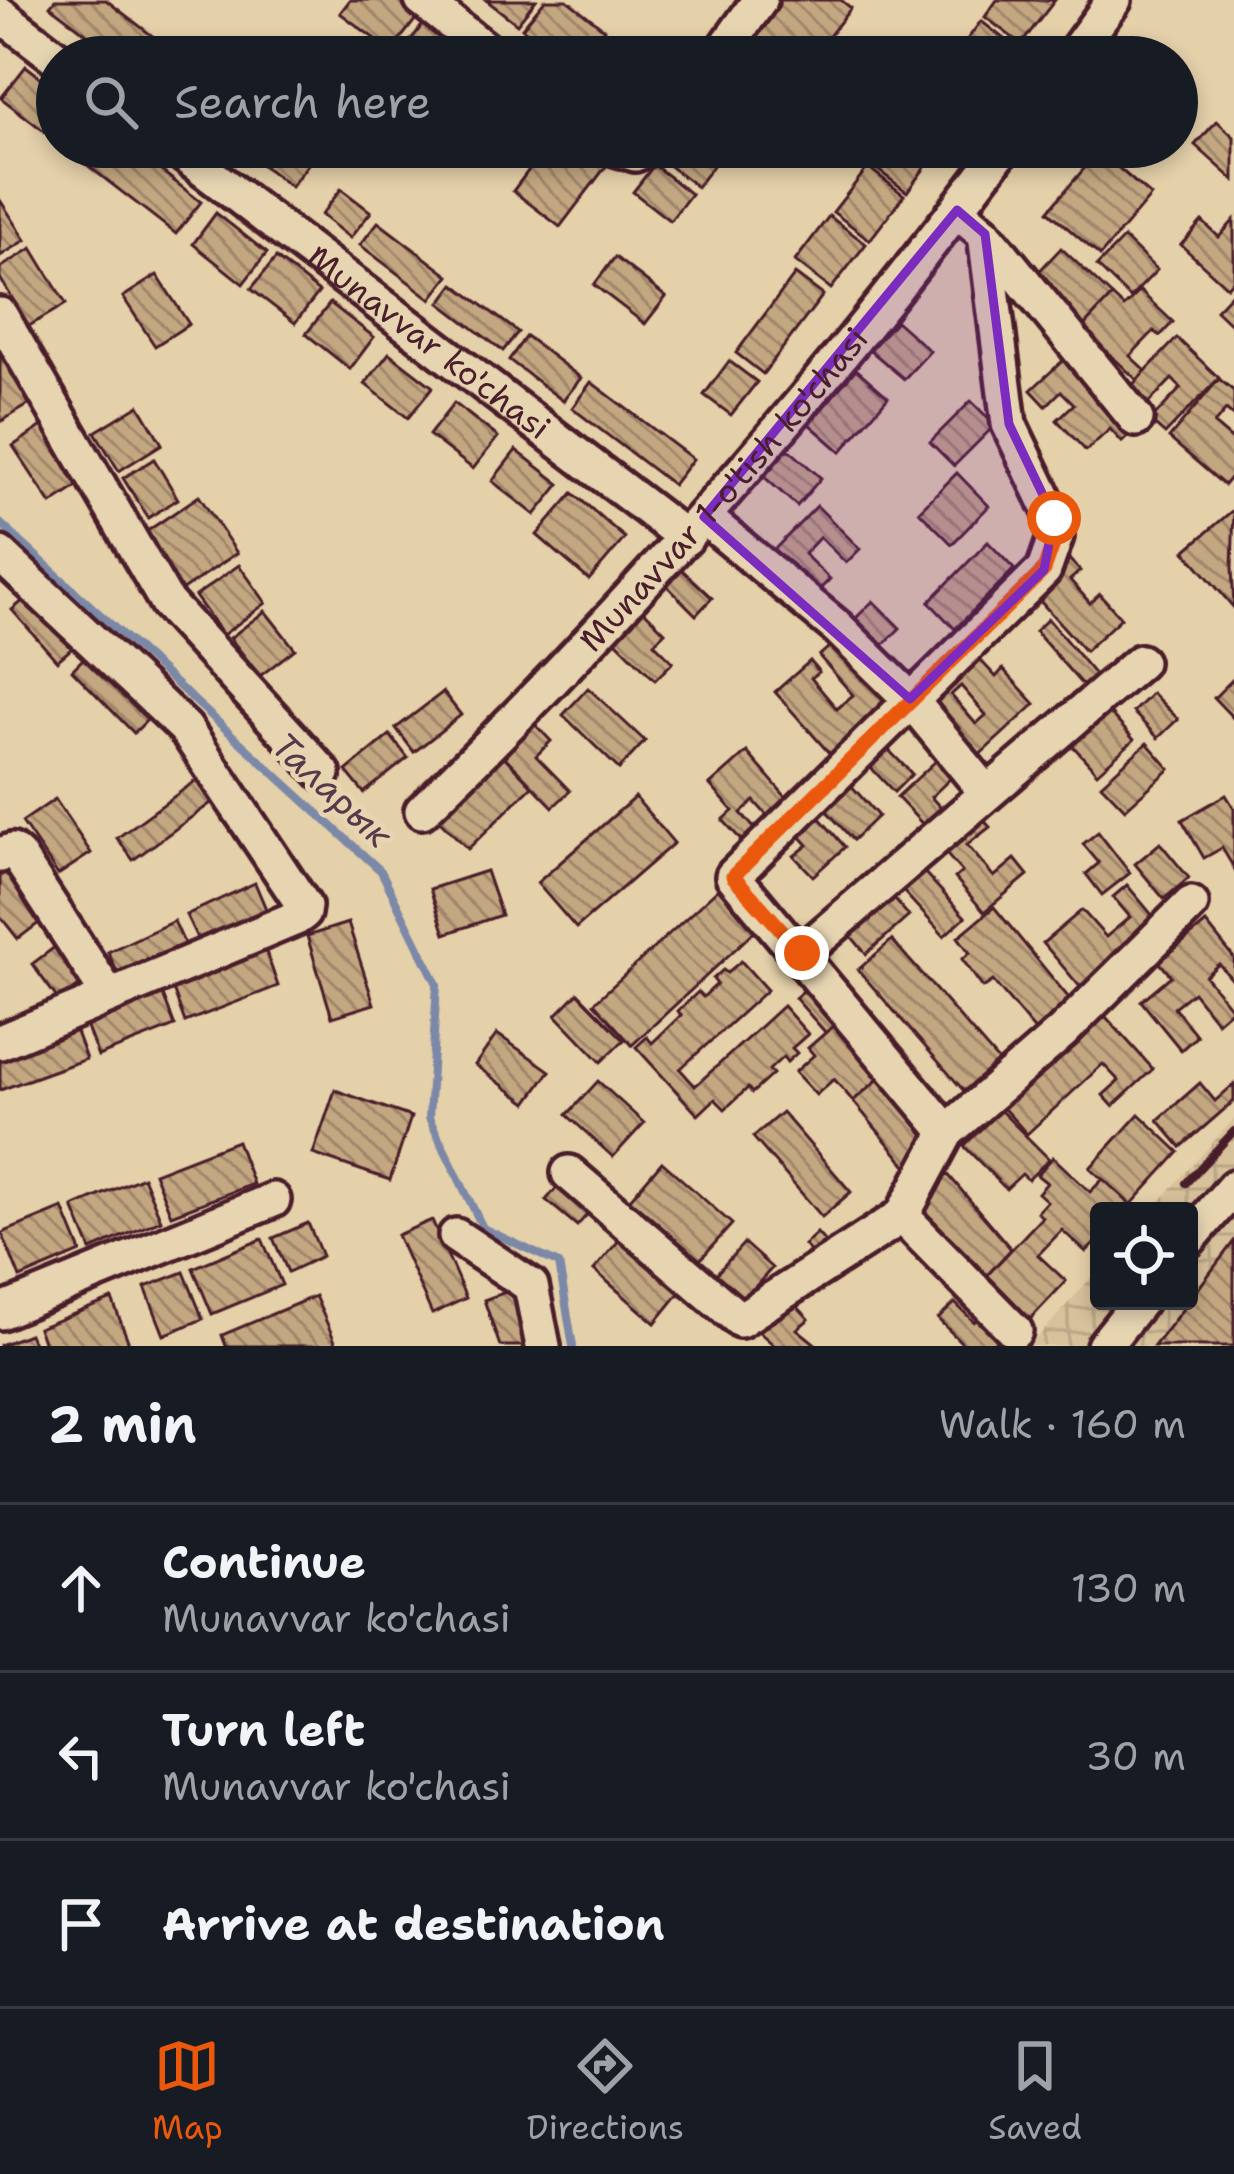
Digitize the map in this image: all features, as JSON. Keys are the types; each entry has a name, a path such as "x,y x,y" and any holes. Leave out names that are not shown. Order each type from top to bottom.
{"street":[{"path":"422,0 468,36"},
{"path":"733,36 760,0"},
{"path":"1087,36 1114,0"},
{"path":"0,14 36,42"},
{"name":"Munavvar ko'chasi","path":"203,168 838,628 910,699 986,792"},
{"name":"Munavvar 1-o'tish ko'chasi","path":"422,811 536,700 695,528 988,168"},
{"path":"957,210 986,234 1136,419"},
{"path":"946,1132 802,953 733,876 1044,570 1056,536 1049,504 1009,424 986,234"},
{"path":"0,315 167,603 323,773"},
{"path":"0,554 185,728 304,906 304,913 296,918 0,1042"},
{"path":"802,953 1140,662"},
{"path":"0,855 12,851 18,856 109,996"},
{"path":"568,1172 740,1321 902,1216 946,1132 1061,1032 1191,904"},
{"path":"1198,1228 1234,1186"},
{"path":"0,1312 273,1200"},
{"path":"902,1216 1015,1331"},
{"path":"456,1237 531,1286 543,1346"},
{"path":"1104,1346 1133,1310"}],"highlighted area":[{"path":"957,210 985,234 1009,424 1054,518 1044,570 910,699 704,517"}],"shaded area":[{"path":"1234,1119 1234,1346 1030,1346 1090,1279 1090,1310 1198,1310 1198,1202 1159,1202"}],"building":[{"path":"55,0 106,0 153,36 89,36 50,6"},
{"path":"350,0 398,0 419,15 403,36 371,36 340,13"},
{"path":"486,0 536,0 517,24"},
{"path":"545,0 567,0 604,29 598,36 532,36 522,28"},
{"path":"780,0 841,0 851,8 829,36 753,36"},
{"path":"997,0 1055,0 1027,36 1010,36 985,17"},
{"path":"427,19 448,36 414,36"},
{"path":"981,21 1000,36 970,36"},
{"path":"26,66 36,74 36,125 1,98"},
{"path":"1217,121 1234,137 1234,180 1198,148"},
{"path":"91,168 158,168 201,202 176,234"},
{"path":"266,168 305,168 291,187"},
{"path":"530,168 605,168 560,227 513,191"},
{"path":"652,168 658,168 691,194 670,221 633,192"},
{"path":"672,168 711,168 697,187"},
{"path":"867,168 904,195 870,240 833,212"},
{"path":"875,168 925,168 907,192"},
{"path":"1085,168 1119,168 1151,196 1100,256 1048,211"},
{"path":"341,189 371,212 350,238 321,215"},
{"path":"0,200 26,240 0,256"},
{"path":"216,213 267,253 243,284 193,244"},
{"path":"829,216 866,244 831,289 795,261"},
{"path":"1234,220 1234,279 1227,287 1181,245 1202,221 1219,237"},
{"path":"378,222 449,276 431,299 360,245"},
{"path":"1124,238 1157,270 1130,298 1097,266"},
{"path":"32,248 66,304 29,326 0,278 0,268"},
{"path":"1061,248 1112,296 1082,328 1031,280"},
{"path":"615,257 666,297 645,324 594,285"},
{"path":"276,258 319,292 295,323 251,289"},
{"path":"795,274 823,295 763,374 736,353"},
{"path":"157,275 189,324 155,346 123,297"},
{"path":"454,284 518,332 503,351 440,303"},
{"path":"1140,291 1173,322 1160,336 1154,331 1130,356 1146,371 1137,380 1082,328 1112,296 1124,307"},
{"path":"1234,291 1234,327 1216,310"},
{"path":"330,303 374,337 350,369 306,334"},
{"path":"896,321 930,351 904,379 870,350"},
{"path":"526,336 581,378 563,401 509,360"},
{"path":"1177,338 1219,378 1165,434 1150,421 1181,388 1172,379 1142,410 1124,394"},
{"path":"0,345 35,401 0,422"},
{"path":"389,353 433,387 408,418 365,384"},
{"path":"1070,354 1138,427 1122,442 1110,429 1086,451 1057,420 1074,404 1061,391 1046,406 1031,390"},
{"path":"729,361 757,382 731,415 704,395"},
{"path":"856,369 888,397 841,452 809,424"},
{"path":"1219,379 1234,391 1234,417 1226,410 1214,424 1234,441 1234,473 1224,485 1169,438"},
{"path":"591,382 693,459 673,485 572,408"},
{"path":"971,401 995,425 954,466 930,442"},
{"path":"454,403 498,437 473,469 429,435"},
{"path":"139,405 162,444 119,471 95,432"},
{"path":"48,422 87,480 51,504 13,446"},
{"path":"785,446 821,478 797,506 761,474"},
{"path":"516,450 560,484 535,515 492,481"},
{"path":"154,459 178,499 148,518 123,478"},
{"path":"957,473 989,506 952,544 919,511"},
{"path":"573,493 625,538 589,580 537,535"},
{"path":"199,496 237,553 178,593 140,536"},
{"path":"817,506 860,549 846,563 820,537 804,554 830,579 812,597 770,554"},
{"path":"1234,509 1232,567 1234,608 1185,551"},
{"path":"988,542 1014,569 955,629 929,602"},
{"path":"1068,558 1080,571 1070,580 1090,603 1100,594 1121,618 1085,651 1031,591"},
{"path":"239,565 266,603 223,635 195,596"},
{"path":"677,565 712,598 696,615 662,581"},
{"path":"32,593 77,644 57,661 12,610"},
{"path":"873,601 900,628 875,653 848,626"},
{"path":"642,609 665,632 654,643 673,662 655,680 613,638"},
{"path":"265,611 295,649 260,676 230,638"},
{"path":"1048,619 1097,677 1085,688 1035,631"},
{"path":"837,640 890,700 830,754 775,692 810,661 819,672 811,678 837,709 853,695 819,656"},
{"path":"972,651 996,677 1003,669 1035,704 973,761 917,701","holes":["961,686 986,715 976,724 951,695"]},
{"path":"90,652 152,715 134,733 72,670"},
{"path":"1234,678 1234,719 1214,698"},
{"path":"588,688 645,741 619,769 563,715"},
{"path":"443,692 461,715 414,752 396,728"},
{"path":"1152,693 1178,719 1158,738 1133,712"},
{"path":"1102,704 1134,740 1097,773 1065,737"},
{"path":"525,714 551,741 536,756 570,791 553,807 493,745"},
{"path":"390,735 408,758 364,793 346,771"},
{"path":"877,738 912,774 894,792 859,755"},
{"path":"1147,743 1170,769 1125,809 1101,784"},
{"path":"493,745 532,786 468,849 428,809"},
{"path":"747,752 792,804 772,821 754,801 741,813 756,830 743,842 723,820 733,811 710,785"},
{"path":"938,759 954,775 931,797 949,817 932,834 897,797"},
{"path":"842,775 878,816 853,840 816,799"},
{"path":"198,779 214,801 133,860 117,838"},
{"path":"1226,795 1234,808 1234,868 1222,848 1204,858 1182,820"},
{"path":"635,797 674,843 576,928 537,883"},
{"path":"55,799 91,853 58,875 22,822"},
{"path":"811,808 845,847 813,876 794,856 808,845 791,826"},
{"path":"974,809 990,827 967,845 994,877 1015,859 1028,875 984,912 955,878 962,872 935,841"},
{"path":"1098,832 1130,873 1102,895 1086,874 1099,863 1083,844"},
{"path":"1160,843 1189,878 1164,899 1135,864"},
{"path":"914,861 965,917 944,936 893,880"},
{"path":"11,867 48,916 18,939 0,916 0,876"},
{"path":"486,871 501,915 445,934 430,889"},
{"path":"255,883 266,909 198,940 186,915"},
{"path":"1127,885 1163,928 1086,994 1043,943 1082,910 1106,937 1130,917 1113,897"},
{"path":"721,886 759,927 632,1045 594,1003"},
{"path":"884,887 909,916 866,954 841,924"},
{"path":"994,907 1073,1003 1037,1033 993,981 983,988 962,959 970,953 958,937"},
{"path":"174,921 185,945 119,976 108,952"},
{"path":"348,923 374,1004 332,1017 307,936"},
{"path":"1206,923 1234,958 1234,982 1219,964 1205,976 1232,1009 1217,1022 1193,992 1174,1007 1197,1036 1181,1050 1141,1001 1171,976 1159,962"},
{"path":"64,940 91,977 59,1001 32,964"},
{"path":"892,940 998,1061 964,1091 858,970"},
{"path":"265,949 278,986 185,1022 171,984"},
{"path":"741,961 767,990 680,1069 695,1086 783,1006 808,1034 792,1048 797,1053 787,1062 783,1057 752,1093 748,1088 725,1109 715,1099 698,1115 636,1047 647,1037 652,1043 698,992 703,997 717,984 713,979"},
{"path":"811,984 841,1019 826,1033 795,998"},
{"path":"161,990 175,1026 98,1056 84,1020"},
{"path":"578,993 624,1040 601,1062 556,1015"},
{"path":"1096,1006 1153,1069 1113,1106 1103,1095 1119,1081 1103,1064 1027,1134 995,1099"},
{"path":"841,1019 887,1071 853,1101 834,1079 816,1095 795,1072 814,1055 808,1048"},
{"path":"73,1024 86,1059 0,1090 0,1051"},
{"path":"497,1034 550,1071 527,1103 475,1065"},
{"path":"881,1077 928,1128 922,1152 910,1170 853,1101"},
{"path":"598,1081 644,1123 613,1157 567,1115"},
{"path":"1200,1083 1215,1101 1234,1084 1234,1101 1181,1147 1158,1120"},
{"path":"335,1090 411,1117 390,1180 313,1154"},
{"path":"1000,1110 1049,1159 1028,1180 1022,1174 1006,1189 964,1146"},
{"path":"782,1112 851,1192 822,1217 753,1137"},
{"path":"1139,1114 1179,1152 1134,1202 1128,1202 1090,1168"},
{"path":"237,1141 253,1184 171,1215 154,1173"},
{"path":"1053,1157 1090,1192 1103,1179 1128,1202 1090,1202 1090,1248 1086,1252 1062,1230 1038,1255 1066,1281 1022,1328 977,1286 1042,1217 1037,1212 1047,1201 1038,1193 1047,1183 1037,1175"},
{"path":"662,1162 732,1224 699,1261 629,1200"},
{"path":"940,1165 1011,1249 977,1286 925,1214 924,1198"},
{"path":"143,1177 161,1220 91,1250 73,1207"},
{"path":"562,1182 593,1208 577,1226 546,1200"},
{"path":"63,1208 81,1252 20,1278 2,1233"},
{"path":"432,1220 466,1298 432,1314 397,1235"},
{"path":"308,1223 322,1256 288,1272 273,1238"},
{"path":"625,1233 686,1285 655,1323 594,1270"},
{"path":"817,1233 835,1253 823,1265 804,1245"},
{"path":"262,1239 282,1285 212,1314 193,1268"},
{"path":"1234,1241 1234,1346 1154,1346 1182,1310 1198,1310 1198,1289"},
{"path":"744,1243 772,1268 736,1308 708,1283"},
{"path":"184,1272 203,1319 164,1335 145,1287"},
{"path":"511,1290 531,1346 500,1346 484,1300"},
{"path":"315,1296 337,1346 226,1346 222,1335"},
{"path":"112,1299 130,1346 45,1346 38,1328"},
{"path":"955,1303 974,1322 985,1311 1006,1332 992,1346 965,1346 938,1319"},
{"path":"796,1305 809,1319 797,1329 818,1346 775,1346 757,1330"},
{"path":"29,1334 34,1346 0,1346 0,1345"}],"waterway":[{"name":"Таларык","path":"0,523 381,871 437,984 429,1118 483,1228 559,1264 573,1346"}],"railway":[{"path":"1186,1183 1234,1131"}],"route":[{"path":"802,953 733,876 1044,570 1056,536 1054,518"}]}
